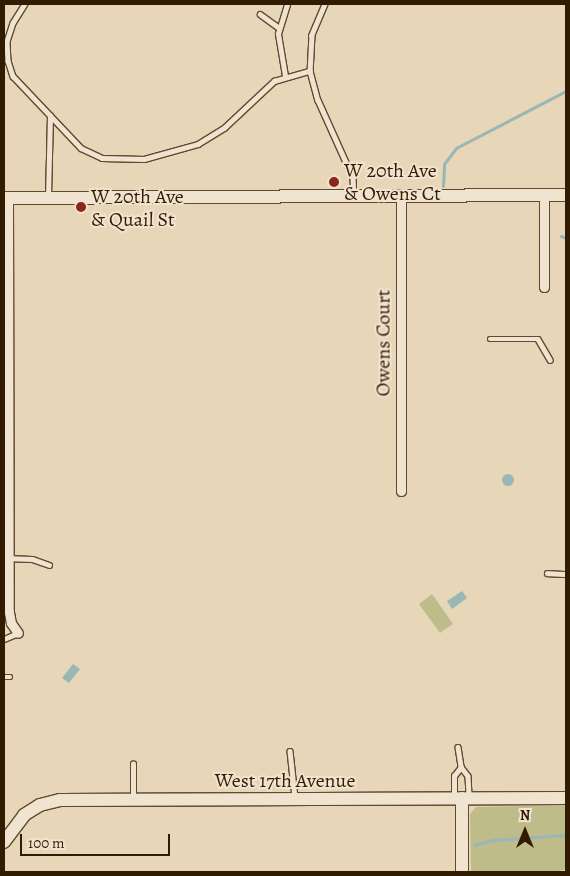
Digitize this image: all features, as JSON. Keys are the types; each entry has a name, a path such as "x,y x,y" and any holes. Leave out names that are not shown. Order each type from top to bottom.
{"street":[{"path":"544,195 544,287"},
{"path":"18,633 11,623 9,612 6,558 6,198 566,195"},
{"name":"Owens Court","path":"401,196 401,491"},
{"name":"West 17th Avenue","path":"4,842 13,827 31,810 52,801 296,798 566,798"},
{"path":"462,798 462,872"}],"lane":[{"path":"25,4 9,33 8,61 19,84 81,148 93,155 109,159 144,159 186,149 212,137 270,85 285,76 310,71"},
{"path":"285,76 279,28 286,4"},
{"path":"325,4 312,35 310,71 318,100 353,178 354,196"},
{"path":"260,14 279,28"},
{"path":"48,197 50,116"},
{"path":"490,339 538,339 550,360"},
{"path":"6,558 32,559 49,565"},
{"path":"547,573 566,574"},
{"path":"4,639 18,633"},
{"path":"4,677 10,676"},
{"path":"458,746 460,767 468,776 462,798"},
{"path":"290,751 296,798"},
{"path":"133,799 134,764"},
{"path":"460,767 454,776 462,798"}],"shaded area":[{"path":"432,594 453,624 440,633 419,604"},
{"path":"566,805 566,869 557,872 471,872 470,814 476,807"}],"water":[{"path":"508,474 514,480 508,486 502,480"},
{"path":"462,591 467,598 452,609 447,601"},
{"path":"73,664 80,669 69,683 62,678"}],"waterway":[{"path":"443,186 444,164 456,148 566,91"},
{"path":"561,236 566,238"},
{"path":"474,845 493,840 566,835"}],"place":[{"name":"W 20th Ave & Owens Ct","path":"334,182"},
{"name":"W 20th Ave & Quail St","path":"81,207"}]}
